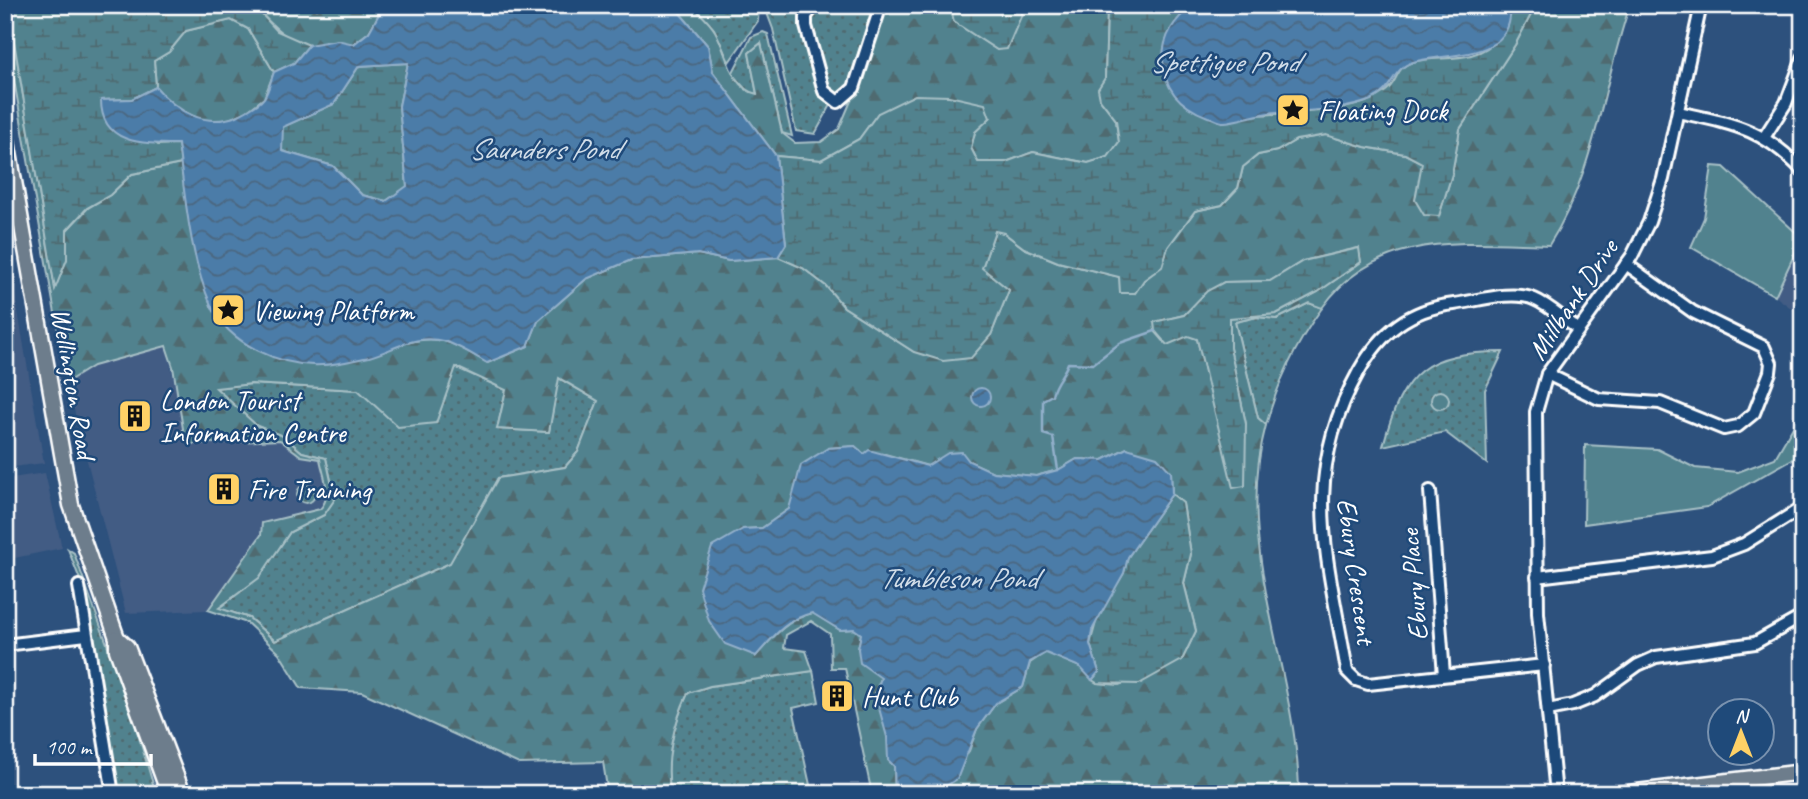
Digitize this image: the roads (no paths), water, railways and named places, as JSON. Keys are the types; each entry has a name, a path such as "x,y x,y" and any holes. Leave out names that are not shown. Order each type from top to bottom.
{"main road":[{"name":"Wellington Road","path":"5,130 71,505 117,638 117,650 169,794"},
{"name":"Wellington Road","path":"117,638 127,647 183,794"},
{"path":"1620,794 1803,772"}],"street":[{"path":"815,5 806,16 806,26 824,91 838,102 854,88 881,5"},
{"name":"Millbank Drive","path":"1556,794 1536,577 1536,412 1547,374 1626,264 1649,222 1663,179 1701,5"},
{"path":"1765,136 1786,103 1803,58"},
{"path":"1678,113 1728,123 1765,136 1803,171"},
{"path":"1547,374 1599,400 1660,403 1724,429 1738,426 1754,413 1770,372 1771,363 1764,347 1693,312 1626,264"},
{"name":"Ebury Crescent","path":"1544,665 1368,684 1356,680 1348,671 1324,538 1322,509 1329,440 1345,397 1366,360 1384,336 1405,318 1422,310 1515,297 1533,298 1578,329"},
{"name":"Ebury Place","path":"1430,491 1444,675"},
{"path":"1536,577 1719,554 1744,544 1803,507"},
{"path":"79,586 113,794"},
{"path":"1548,709 1573,705 1595,696 1638,665 1656,657 1755,643 1803,616"},
{"path":"5,645 86,635"}],"water":[{"name":"Saunders Pond","path":"606,3 673,5 708,46 713,72 776,156 786,244 778,257 729,261 698,254 631,260 586,279 538,321 528,346 487,363 447,342 427,339 416,340 369,357 328,365 290,362 258,350 243,342 219,319 204,287 189,226 178,144 139,142 116,134 103,115 101,100 132,99 156,87 173,104 203,119 237,116 262,101 274,72 294,63 309,45 337,40 354,44 369,32 384,5 484,5 521,13 548,12","holes":["408,63 399,106 407,186 386,201 362,195 333,166 282,151 283,127 334,104 359,66"]},
{"name":"Spettigue Pond","path":"1193,5 1510,5 1509,23 1502,37 1491,45 1460,55 1406,65 1379,96 1371,100 1336,109 1270,113 1224,122 1190,108 1175,96 1166,79 1163,59 1165,42 1176,22"},
{"path":"977,388 985,388 990,397 988,404 977,406 972,401 972,393"},
{"name":"Tumbleson Pond","path":"855,446 864,454 869,450 927,466 948,453 962,452 969,461 993,472 1036,476 1058,470 1077,459 1103,460 1127,448 1157,457 1171,472 1172,494 1128,557 1124,573 1092,630 1090,644 1099,672 1092,680 1080,667 1046,653 1030,662 1023,687 996,703 977,729 957,779 934,794 895,794 894,766 888,760 887,737 875,694 881,678 860,663 858,649 861,634 854,629 840,630 812,613 787,624 756,656 725,644 709,621 699,588 712,547 743,529 762,528 789,509 801,465 828,448"}],"waterway":[{"path":"317,9 319,5"},
{"path":"1058,470 1053,437 1043,434 1043,400 1052,395 1068,363 1093,364 1120,343 1155,331"}],"place":[{"name":"Floating Dock","path":"1293,110"},
{"name":"Viewing Platform","path":"228,310"},
{"name":"London Tourist Information Centre","path":"135,416"},
{"name":"Fire Training","path":"224,489"},
{"name":"Hunt Club","path":"837,696"}]}
